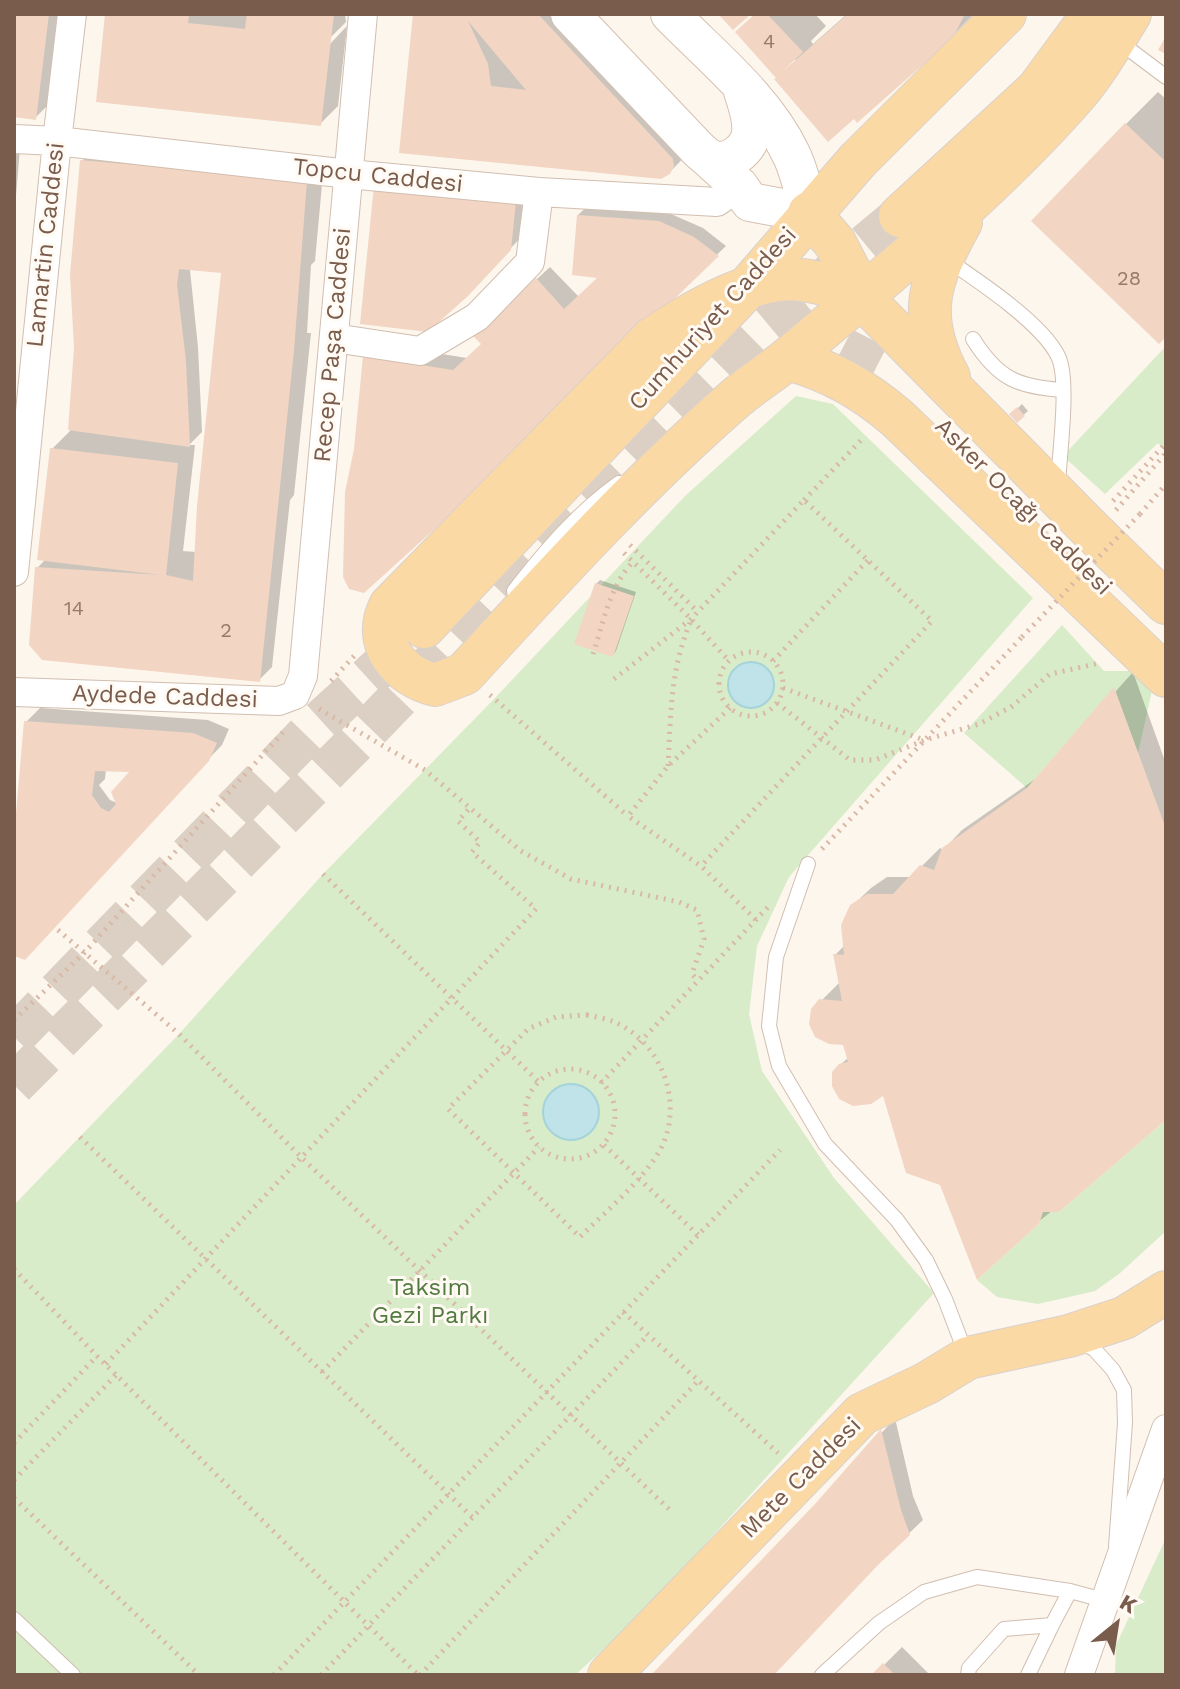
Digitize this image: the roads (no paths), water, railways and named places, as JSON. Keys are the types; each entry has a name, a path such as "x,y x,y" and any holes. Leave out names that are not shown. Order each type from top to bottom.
{"main road":[{"path":"570,14 697,148 739,186 750,202 809,213"},
{"path":"670,14 770,119 792,154 809,213 835,243 862,295 963,401"},
{"name":"Cumhuriyet Caddesi","path":"424,627 748,287 809,213 1005,14"},
{"path":"862,295 798,279 748,287 685,317 653,338 390,606 382,626 382,637 396,661 425,682 442,684 480,664 657,469 740,395 905,262 976,197 1074,98 1113,22"},
{"path":"900,216 1113,22"},
{"path":"697,148 712,160 724,160 745,149 751,135 751,119 742,88"},
{"path":"963,401 936,353 931,336 930,311 934,281 943,256 976,197"},
{"path":"788,359 817,367 867,392 1148,648 1166,676"},
{"name":"Asker Ocağı Caddesi","path":"877,366 906,388 1148,648"},
{"name":"Asker Ocağı Caddesi","path":"963,401 1166,603"},
{"name":"Mete Caddesi","path":"609,1675 862,1414 927,1383 968,1358 1069,1336 1124,1318 1166,1292"}],"street":[{"name":"Lamartin Caddesi","path":"14,572 72,14"},
{"name":"Recep Paşa Caddesi","path":"312,684 334,338 363,14"},
{"name":"Topcu Caddesi","path":"14,139 539,192 717,202 739,186"},
{"path":"334,338 420,351 477,317 530,262 539,192"},
{"name":"Aydede Caddesi","path":"14,692 279,701 312,684"},
{"path":"1079,1675 1166,1429"}],"lane":[{"path":"1113,22 1166,77"},
{"path":"943,256 984,285 1042,335 1059,356 1063,390 1058,497"},
{"path":"973,339 998,372 1016,383 1038,389 1063,390"},
{"path":"624,530 657,469"},
{"path":"808,864 776,957 769,1026 779,1066 825,1144 897,1220 926,1260 968,1358"},
{"path":"822,1675 879,1623 924,1592 977,1577 1070,1591 1111,1590 1125,1423 1124,1390 1113,1370 1094,1349 1069,1336"},
{"path":"1028,1675 1070,1591"},
{"path":"14,1619 73,1675"},
{"path":"968,1675 969,1668 1004,1629 1052,1625"}],"water":[{"path":"751,662 767,669 774,685 767,701 751,708 735,701 728,685 735,669"},
{"path":"571,1084 591,1092 599,1112 591,1132 571,1140 551,1132 543,1112 551,1092"}],"tunnel":[{"path":"14,1085 360,738 557,533 761,332 900,216"},
{"path":"782,333 829,341 877,366"},
{"path":"14,1037 316,725 417,633"}],"park label":[{"name":"Taksim Gezi Parkı","path":"430,1302"}]}
